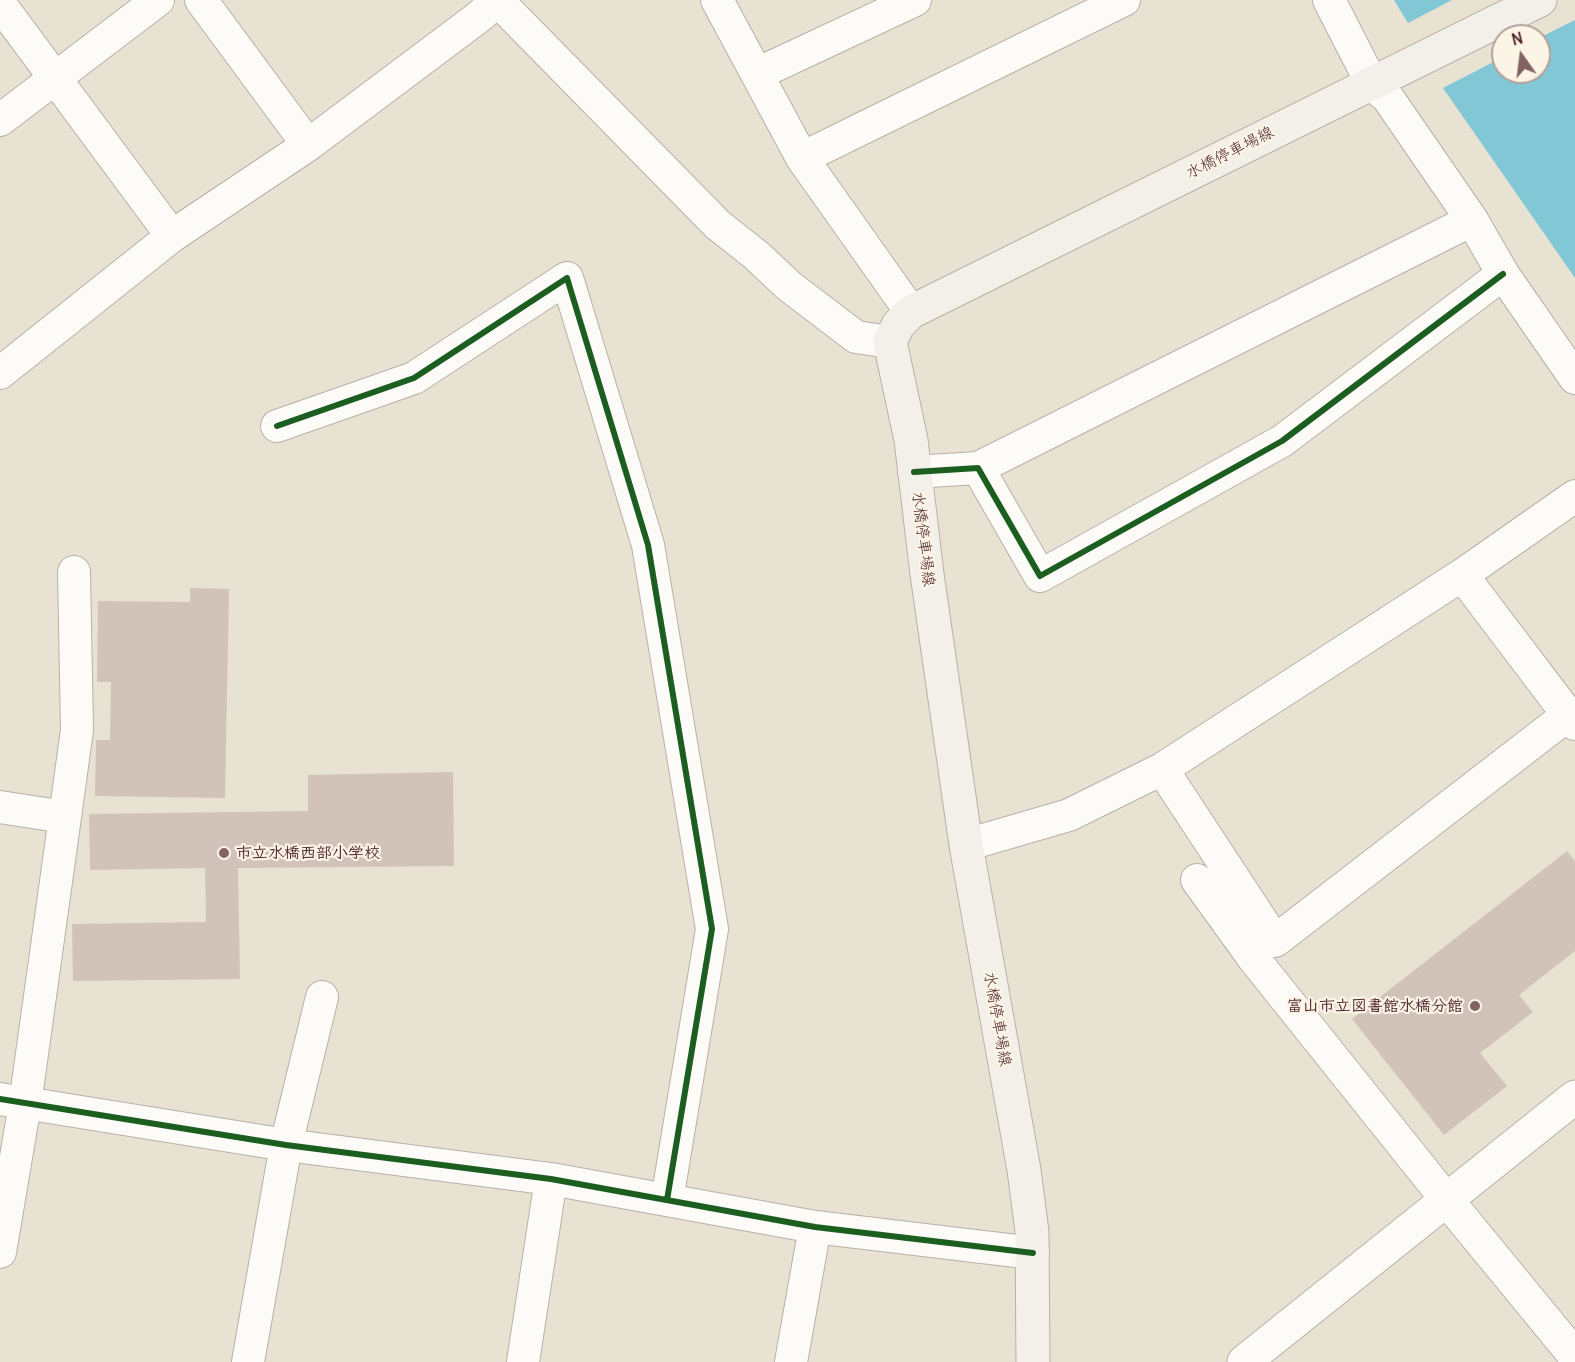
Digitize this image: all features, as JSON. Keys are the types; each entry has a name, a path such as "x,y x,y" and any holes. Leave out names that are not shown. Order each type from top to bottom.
{"main road":[{"name":"水橋停車場線","path":"1034,1362 1032,1232 1024,1170 966,845 927,574 911,440 890,342 898,325 911,312 1540,0"}],"street":[{"path":"0,120 158,0"},
{"path":"201,0 308,145"},
{"path":"0,373 172,236 308,145 480,16 497,0 718,225 756,255 789,286 856,337 890,342"},
{"path":"717,0 802,158 911,312"},
{"path":"757,74 915,0"},
{"path":"802,158 1124,0"},
{"path":"1329,0 1372,84 1388,98 1472,220 1503,274 1575,378"},
{"path":"0,4 172,236"},
{"path":"915,472 978,468 1472,220"},
{"path":"978,468 1040,576 1282,441 1503,274"},
{"path":"277,426 414,378 567,278 648,545 712,929 668,1200"},
{"path":"966,845 1069,814 1162,769 1462,574 1575,496"},
{"path":"0,1252 13,1101 65,817 77,730 74,572"},
{"path":"1264,950 1571,720 1462,574"},
{"path":"1162,769 1264,950 1446,1199 1575,1356"},
{"path":"0,807 65,817"},
{"path":"1197,880 1264,950"},
{"path":"248,1362 286,1145 322,997"},
{"path":"1244,1362 1575,1097"},
{"path":"13,1101 286,1145 551,1179 814,1227 1033,1253"},
{"path":"523,1362 551,1179"},
{"path":"791,1362 814,1227"}],"water":[{"path":"1394,0 1452,0 1408,23"},
{"path":"1575,20 1575,278 1443,88 1491,63 1491,84 1551,84 1551,32"}],"building":[{"path":"190,588 229,589 225,798 95,796 96,740 110,740 111,682 97,682 98,601 190,602"},
{"path":"453,772 454,866 238,868 240,979 73,981 72,924 206,922 205,868 90,870 89,814 308,811 308,775"},
{"path":"1567,851 1575,861 1575,951 1519,995 1533,1012 1480,1053 1507,1086 1444,1135 1352,1019"}],"cycle path":[{"path":"914,472 978,468 1040,576 1282,441 1503,274"},
{"path":"277,426 414,378 567,278 648,545 712,929 667,1200"},
{"path":"0,1099 286,1145 551,1179 815,1227 1033,1253"}],"place":[{"name":"市立水橋西部小学校","path":"224,853"},
{"name":"富山市立図書館水橋分館","path":"1475,1006"}]}
